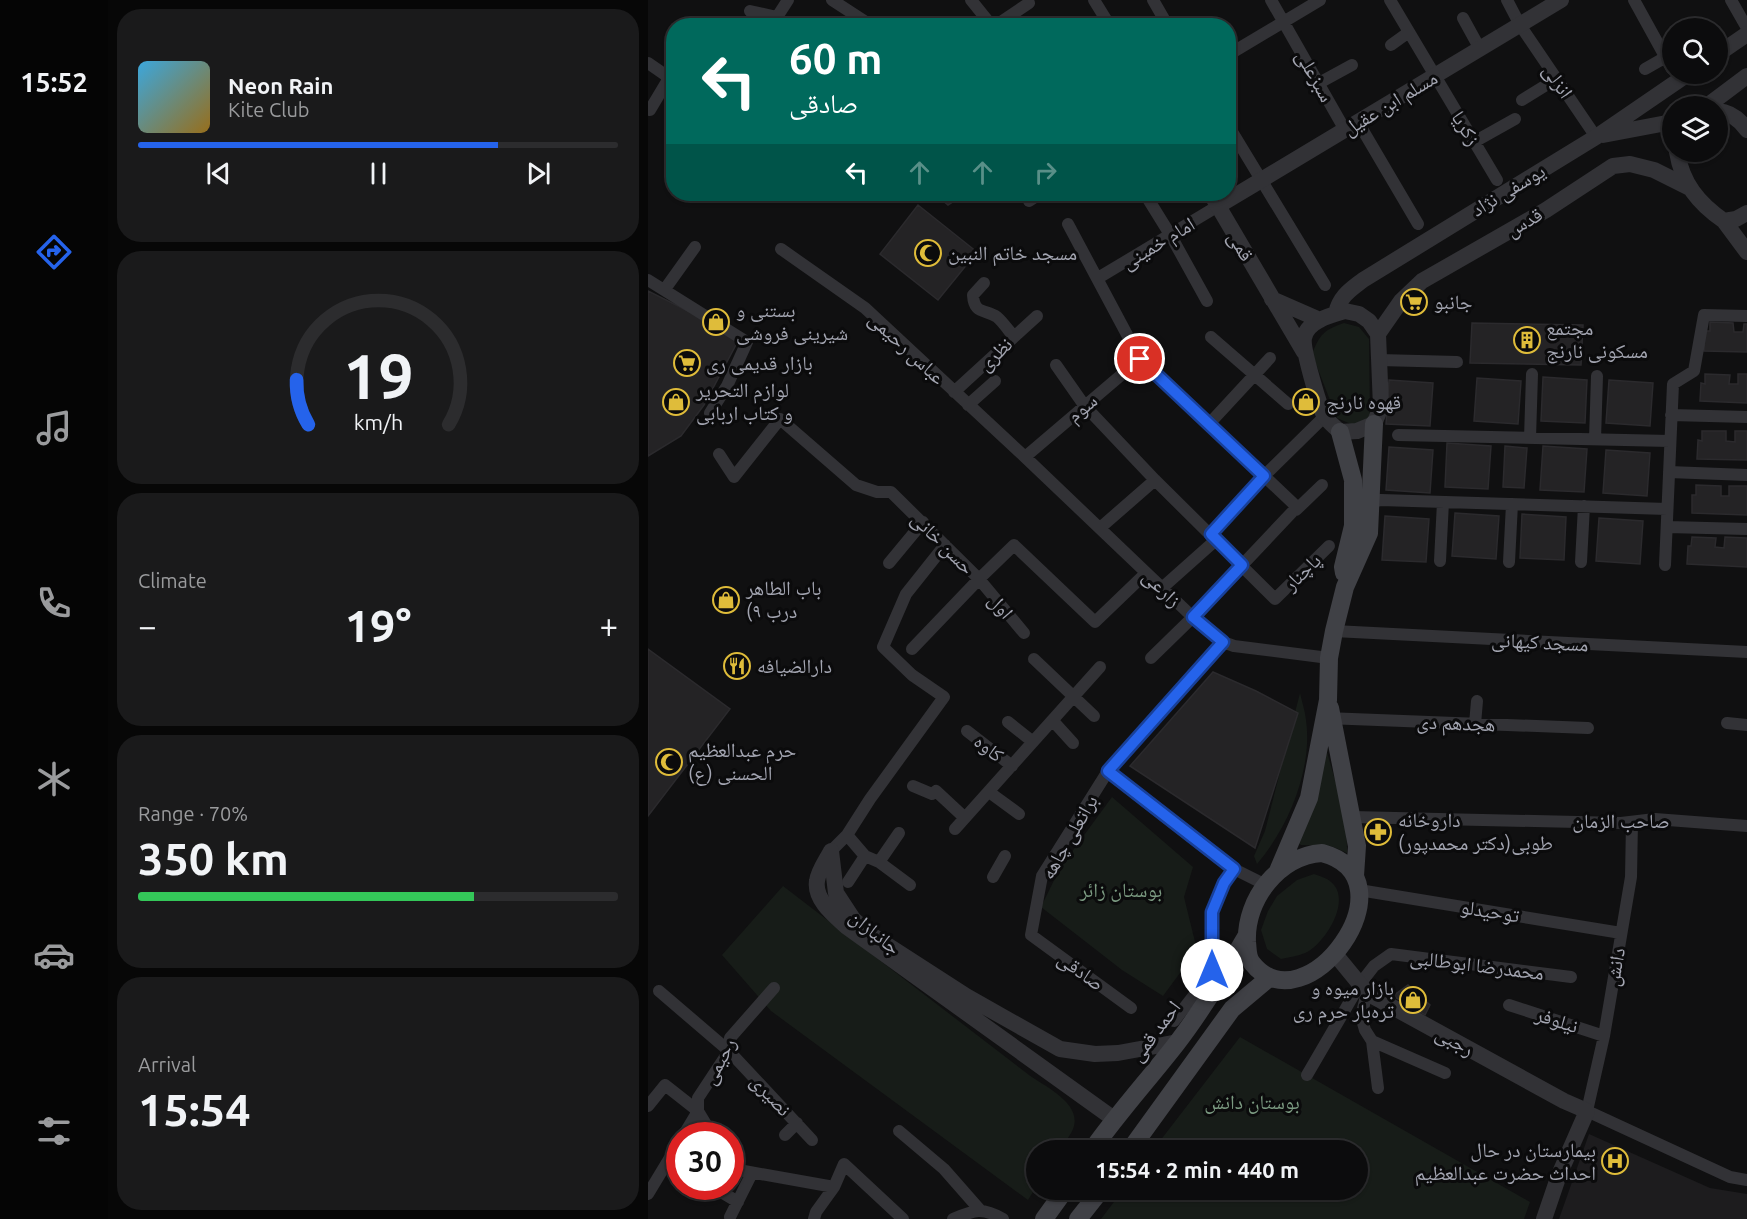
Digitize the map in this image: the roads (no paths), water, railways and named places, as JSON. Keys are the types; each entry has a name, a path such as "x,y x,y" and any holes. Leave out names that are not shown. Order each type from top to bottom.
{"main road":[{"path":"1328,712 1357,846 1354,922 1335,954 1317,969 1298,979 1284,981 1269,978 1258,971 1248,958 1247,935 1251,914 1259,896 1272,878 1309,798 1328,712 1329,658 1334,631 1345,587 1369,533 1374,424"},
{"path":"1340,432 1353,480 1353,526 1343,567 1345,587"},
{"path":"1272,878 1300,857 1322,853 1331,855 1343,864 1357,883"},
{"name":"احمد قمی","path":"1099,1140 1178,1042 1247,935"},
{"path":"1137,1140 1232,1009 1269,978"},
{"path":"1044,1219 1058,1200"},
{"path":"1078,1219 1093,1200"}],"street":[{"path":"776,18 788,0"},
{"path":"832,0 860,18"},
{"path":"971,0 987,18"},
{"path":"1094,0 1105,18"},
{"path":"1153,0 1163,18"},
{"path":"1271,0 1284,21"},
{"name":"زکریا","path":"1390,0 1497,180"},
{"name":"انزلی","path":"1507,0 1520,25 1596,137"},
{"name":"مسلم ابن عقیل","path":"1236,191 1262,180 1561,0"},
{"path":"1634,0 1662,50"},
{"path":"1731,0 1747,28"},
{"path":"1236,50 1311,2"},
{"path":"1006,18 1029,3"},
{"path":"750,11 765,18"},
{"path":"1463,18 1480,49"},
{"name":"سبزعلی","path":"1284,21 1319,83 1352,126 1418,224"},
{"path":"1390,45 1409,32"},
{"path":"1728,47 1747,34"},
{"path":"1645,69 1662,59"},
{"path":"648,63 666,76"},
{"path":"1319,83 1352,65"},
{"path":"1720,96 1747,76"},
{"path":"1522,100 1556,79"},
{"name":"یوسفی نژاد","path":"1336,313 1339,301 1363,280 1596,137 1665,84"},
{"path":"648,108 650,110 666,86"},
{"path":"1728,114 1742,123 1747,130"},
{"path":"1474,142 1515,119"},
{"path":"1596,137 1662,125"},
{"path":"1236,138 1325,285"},
{"path":"1679,162 1690,188 1705,208 1724,221 1747,252"},
{"name":"قدس","path":"1378,334 1401,301 1422,280 1546,210 1613,166 1630,164 1654,170 1690,188"},
{"path":"1149,201 1207,301"},
{"name":"امام خمینی","path":"1098,278 1171,236 1213,201"},
{"name":"قمی","path":"1215,201 1306,355"},
{"path":"1724,221 1736,219 1747,213"},
{"path":"1068,224 1140,359 1296,505 1296,510"},
{"path":"665,289 695,247"},
{"name":"عباس رحیمی","path":"781,249 865,308 1025,457"},
{"path":"648,280 747,342 710,413"},
{"path":"984,283 974,295 976,306 982,312 997,317 1014,337"},
{"path":"1272,299 1320,320"},
{"path":"1345,311 1359,314 1369,321 1378,334 1381,407 1374,424 1357,431 1340,432 1325,416 1306,355 1304,339 1310,327 1336,313 1345,311"},
{"path":"1665,566 1673,384 1694,370 1704,315 1747,316"},
{"name":"نظری","path":"954,392 1037,316"},
{"path":"1211,337 1288,404"},
{"path":"1209,424 1270,357"},
{"name":"سوم","path":"1025,457 1140,359"},
{"path":"1379,360 1456,362"},
{"path":"1056,365 1084,405 1155,480 1242,565"},
{"path":"1530,438 1532,374"},
{"path":"1595,439 1597,376"},
{"path":"968,405 995,381"},
{"path":"1671,415 1747,417"},
{"path":"1162,588 1214,536 1264,476 1325,416"},
{"name":"حسن خانی","path":"719,454 734,477 780,419 856,485 877,492 891,492 979,579 1014,545 1095,622 1146,573"},
{"path":"1398,435 1670,441"},
{"name":"زارعی","path":"1025,457 1193,617 1223,642 1234,646 1329,658"},
{"path":"1669,472 1747,475"},
{"path":"1100,528 1155,480"},
{"path":"1151,658 1322,485"},
{"path":"1370,502 1381,500 1667,509"},
{"path":"1440,561 1443,502"},
{"path":"1509,562 1512,504"},
{"path":"1581,562 1584,506"},
{"path":"890,563 923,522"},
{"path":"1667,527 1747,529"},
{"path":"831,850 847,835 870,799 944,697 912,675 883,647 906,594 945,545"},
{"name":"پاچنار","path":"1242,565 1275,598 1329,546"},
{"path":"912,650 979,579"},
{"name":"اول","path":"979,579 1024,633"},
{"name":"مسجد کیهانی","path":"1334,631 1747,652"},
{"name":"براتعلی چاهه","path":"1030,935 1042,876 1108,771 1223,642"},
{"path":"1034,659 1094,716"},
{"path":"955,829 1100,667"},
{"path":"1475,724 1477,701"},
{"name":"هجدهم دی","path":"1328,712 1475,724 1588,728"},
{"path":"1053,721 1073,743"},
{"path":"1008,722 1033,742"},
{"path":"1727,723 1747,726"},
{"name":"کاوه","path":"967,730 1012,766"},
{"path":"1108,771 1234,869 1272,878"},
{"path":"913,786 932,794 936,790 965,818"},
{"path":"989,792 1020,813"},
{"name":"صاحب الزمان","path":"1352,817 1621,823 1655,819 1747,826"},
{"name":"دانش","path":"1587,1111 1604,1035 1630,877 1632,822"},
{"path":"879,862 899,833"},
{"path":"847,835 865,856 879,862 910,885"},
{"name":"جانبازان","path":"831,850 836,893 853,919 873,936 966,996 1060,1049 1095,1054 1118,1053 1178,1042"},
{"name":"جانبازان","path":"831,850 817,881 819,897 832,913 847,927 1114,1119"},
{"path":"848,882 865,856"},
{"path":"993,877 1005,856"},
{"path":"1174,1021 1212,970 1212,912 1224,883 1234,869"},
{"name":"توحیدلو","path":"1357,883 1621,933"},
{"name":"صادقی","path":"1030,935 1131,1008"},
{"name":"رجبی","path":"1335,954 1364,989 1564,1101 1587,1111"},
{"name":"محمدرضا ابوطالبی","path":"1364,989 1374,966 1391,954 1571,977"},
{"name":"رحیمی","path":"691,1122 698,1111 699,1098 729,1051 730,1038 774,988"},
{"path":"1364,989 1361,1016 1365,1030 1372,1041 1378,1088"},
{"path":"1307,1075 1364,989"},
{"name":"نصیری","path":"659,991 729,1051 812,1140"},
{"name":"نیلوفر","path":"1509,1005 1604,1035"},
{"path":"1372,1041 1445,1073"},
{"path":"648,1106 665,1085 698,1111 705,1122"},
{"path":"1544,1219 1559,1175 1587,1111 1730,1177 1747,1180"},
{"path":"785,1135 797,1123"},
{"path":"898,1131 944,1169 980,1210"},
{"path":"814,1219 844,1164 903,1219"},
{"path":"648,1194 666,1165"},
{"path":"730,1217 738,1202 748,1172 830,1192"},
{"path":"953,1219 980,1210 992,1212 1003,1219"}],"place":[{"name":"مسجد خاتم النبین","path":"928,253"},
{"name":"جانبو","path":"1414,302"},
{"name":"بستنی و شیرینی فروشی","path":"716,322"},
{"name":"مجتمع مسکونی نارنج","path":"1527,340"},
{"name":"بازار قدیمی ری","path":"687,363"},
{"name":"لوازم التحریر و کتاب اربابی","path":"676,402"},
{"name":"قهوه نارنج","path":"1306,402"},
{"name":"باب الطاهر (درب ۹","path":"726,600"},
{"name":"دارالضیافه","path":"737,666"},
{"name":"حرم عبدالعظیم الحسنی (ع)","path":"669,762"},
{"name":"داروخانه طوبی(دکتر محمدپور)","path":"1378,832"},
{"name":"بازار میوه و تره‌بار حرم ری","path":"1413,1000"},
{"name":"بیمارستان در حال احداث حضرت عبدالعظیم","path":"1615,1161"}],"park label":[{"name":"بوستان زائر","path":"1121,890"},
{"name":"بوستان دانش","path":"1252,1102"}]}
